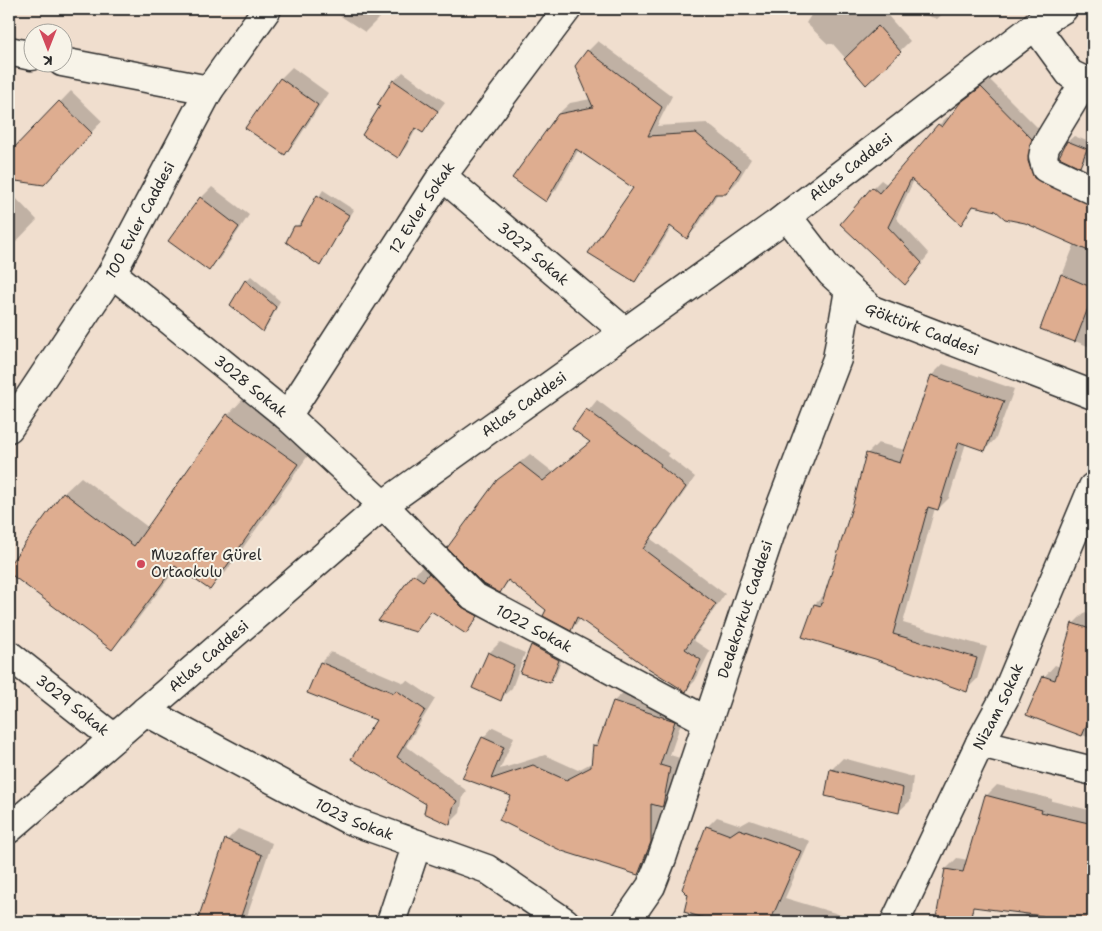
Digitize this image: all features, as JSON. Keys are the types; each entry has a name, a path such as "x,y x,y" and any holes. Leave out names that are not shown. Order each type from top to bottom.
{"street":[{"name":"100 Evler Caddesi","path":"9,428 112,273 209,90 267,9"},
{"name":"Atlas Caddesi","path":"9,829 383,504 787,216 1035,26 1062,9"},
{"name":"12 Evler Sokak","path":"287,416 442,176 556,12"},
{"path":"1035,26 1070,74 1089,83 1045,146 1043,157 1046,168 1093,190"},
{"path":"9,51 22,54"},
{"path":"72,64 209,90"},
{"name":"3027 Sokak","path":"442,176 625,332"},
{"name":"Göktürk Caddesi","path":"787,216 831,273 872,310 1093,394"},
{"name":"3028 Sokak","path":"112,273 287,416 383,504"},
{"name":"Dedekorkut Caddesi","path":"626,922 651,886 772,529 837,359 850,290"},
{"name":"Nizam Sokak","path":"895,922 980,743 1005,697 1093,487"},
{"name":"1022 Sokak","path":"383,504 473,596 707,721"},
{"name":"3029 Sokak","path":"9,655 114,738"},
{"name":"1023 Sokak","path":"145,711 347,819 487,869 565,922"},
{"path":"980,743 1093,771"},
{"path":"391,922 417,844"}],"building":[{"path":"878,26 901,52 866,85 844,59"},
{"path":"587,50 662,107 648,136 696,133 741,170 726,194 715,194 687,239 670,226 635,282 588,253 633,188 576,149 546,202 512,178 558,114 593,107 575,66"},
{"path":"280,78 318,105 285,155 245,128"},
{"path":"393,80 438,111 423,133 415,128 398,158 362,135 380,106 377,105"},
{"path":"981,87 1032,139 1028,161 1034,178 1093,205 1093,253 1025,223 1005,219 996,211 973,206 961,225 911,179 888,227 922,263 905,285 840,224 872,187 879,193 938,124 942,127 960,103"},
{"path":"59,101 92,133 44,185 9,180 9,153"},
{"path":"1067,141 1087,149 1080,167 1059,157"},
{"path":"317,195 349,215 320,266 286,242 294,226 300,226"},
{"path":"200,197 239,227 209,271 168,241"},
{"path":"1061,274 1093,288 1093,295 1075,342 1040,329"},
{"path":"245,280 276,307 263,332 230,305"},
{"path":"931,375 1004,401 985,451 959,442 938,510 928,507 893,634 977,658 967,692 875,659 802,637 814,604 821,606 853,504 866,453 900,463"},
{"path":"586,409 661,464 660,466 686,487 643,549 716,604 685,649 701,660 686,692 648,668 577,617 571,631 543,616 546,610 508,580 500,593 482,583 447,548 497,480 520,463 543,481 590,442 572,429"},
{"path":"227,414 298,464 210,590 175,566 112,650 9,573 9,565 63,492 134,546"},
{"path":"429,573 462,607 478,616 466,634 431,611 416,632 378,621 413,574 423,581"},
{"path":"1072,623 1093,630 1093,710 1082,736 1026,715 1043,676 1055,680"},
{"path":"531,645 559,660 550,683 520,673"},
{"path":"488,652 514,665 501,701 472,688"},
{"path":"320,662 394,693 396,690 425,710 397,757 457,801 453,808 450,825 424,813 426,804 351,759 376,720 307,693"},
{"path":"613,701 675,721 660,765 670,768 663,805 662,807 651,804 651,842 638,875 562,851 499,820 511,796 462,778 482,737 504,747 491,779 533,765 566,780 591,767 593,745 597,746"},
{"path":"830,769 903,788 899,813 825,796"},
{"path":"985,795 1042,810 1041,812 1093,824 1093,896 1089,922 1043,922 1043,916 973,907 970,922 936,918 945,869 963,872"},
{"path":"706,826 730,835 739,829 801,851 770,922 717,922 684,912 688,895 682,889"},
{"path":"225,839 262,855 239,922 197,922"}],"place":[{"name":"Muzaffer Gürel Ortaokulu","path":"141,564"}]}
